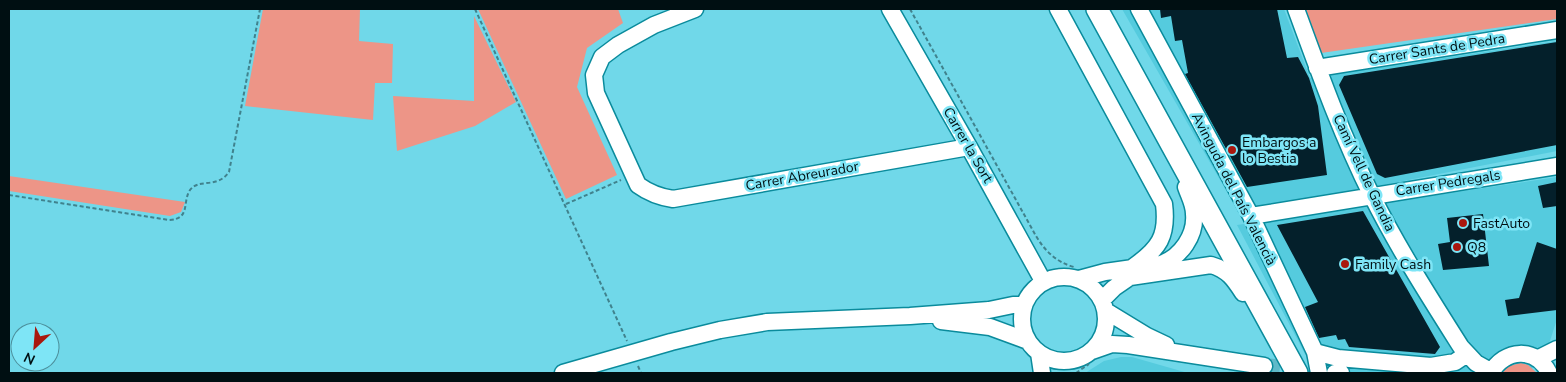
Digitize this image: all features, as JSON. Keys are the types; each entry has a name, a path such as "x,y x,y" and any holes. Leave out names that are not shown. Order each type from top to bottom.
{"main road":[{"path":"1097,9 1278,347 1297,373"}],"street":[{"path":"636,179 596,93 594,75 598,62 602,56 618,45 654,25 695,9"},
{"name":"Carrer la Sort","path":"890,9 1043,281"},
{"path":"1058,9 1164,204 1166,220 1160,242 1154,250 1131,269"},
{"name":"Avinguda del País Valencià","path":"1139,9 1250,216 1315,352 1319,373"},
{"name":"Camí Vell de Gandia","path":"1296,9 1317,68 1372,196 1390,231 1428,296 1461,347 1476,363 1491,373"},
{"name":"Carrer Sants de Pedra","path":"1317,68 1557,30"},
{"path":"1116,44 1121,65 1180,172 1193,204 1195,216 1190,236 1178,254 1161,264 1105,272 1078,273 1043,281 1032,291 1024,305 1022,323 1028,341 1039,353 1069,369 1083,357 1093,355 1112,344 1128,344 1264,366"},
{"name":"Carrer Abreurador","path":"636,179 647,192 660,197 673,198 969,147"},
{"name":"Carrer Pedregals","path":"1250,216 1557,166"},
{"path":"1093,355 1104,333 1106,322 1104,305 1114,288 1130,277 1211,265 1232,275 1278,347 1287,373"},
{"path":"1078,273 1092,287 1104,305 1147,336 1189,355"},
{"path":"563,373 671,342 720,330 767,322 910,316 989,310 1013,305 1024,305"},
{"path":"910,316 990,327 1028,341"},
{"path":"1538,359 1557,350"},
{"path":"1315,352 1338,358 1431,366 1455,362 1467,354 1505,357 1522,354 1538,359 1549,373 1557,364"},
{"path":"1039,353 1042,373"},
{"path":"1491,373 1495,366 1505,357"},
{"path":"1336,373 1341,373"}],"path":[{"path":"9,195 169,220 180,216 185,209 189,192 193,188 199,184 218,182 229,172 260,9"},
{"path":"475,9 566,204 628,343"},
{"path":"910,9 1040,242 1054,258 1078,273"},
{"path":"566,204 636,179"},
{"path":"1069,369 1093,355"},
{"path":"636,361 641,373"}],"shaded area":[{"path":"263,9 360,9 359,41 393,44 392,83 375,83 373,120 245,106"},
{"path":"478,9 618,9 623,23 587,48 577,87 617,175 566,199"},
{"path":"1122,9 1284,9 1310,78 1557,41 1557,151 1239,213"},
{"path":"1306,9 1557,9 1557,19 1321,53"},
{"path":"474,16 516,102 475,126 397,151 393,96 474,101"},
{"path":"9,176 185,202 181,212 170,216 9,191"},
{"path":"1557,177 1557,319 1549,344 1529,373 1315,373 1237,225"},
{"path":"1121,357 1132,357 1188,373 1085,373 1104,361"},
{"path":"1521,363 1528,365 1537,373 1502,373 1509,366"}],"building":[{"path":"1160,9 1277,9 1287,58 1298,57 1309,78 1318,106 1327,175 1247,187 1185,74 1188,73 1182,40 1175,41 1171,16 1161,18"},
{"path":"1557,42 1557,145 1385,178 1377,174 1339,85 1344,76"},
{"path":"1557,182 1557,206 1543,208 1538,186"},
{"name":"Family Cash","path":"1363,211 1440,347 1435,354 1349,347 1345,339 1338,340 1336,335 1319,338 1305,307 1318,302 1277,225"},
{"path":"1483,214 1489,266 1443,270 1438,244 1450,242 1447,218"},
{"path":"1537,242 1557,249 1557,310 1508,316 1505,300 1519,298"}],"tunnel":[{"path":"1264,366 1331,372"}],"place":[{"name":"Embargos a lo Bestia","path":"1232,150"},
{"name":"FastAuto","path":"1463,223"},
{"name":"Q8","path":"1457,247"},
{"name":"Family Cash","path":"1345,264"}]}
